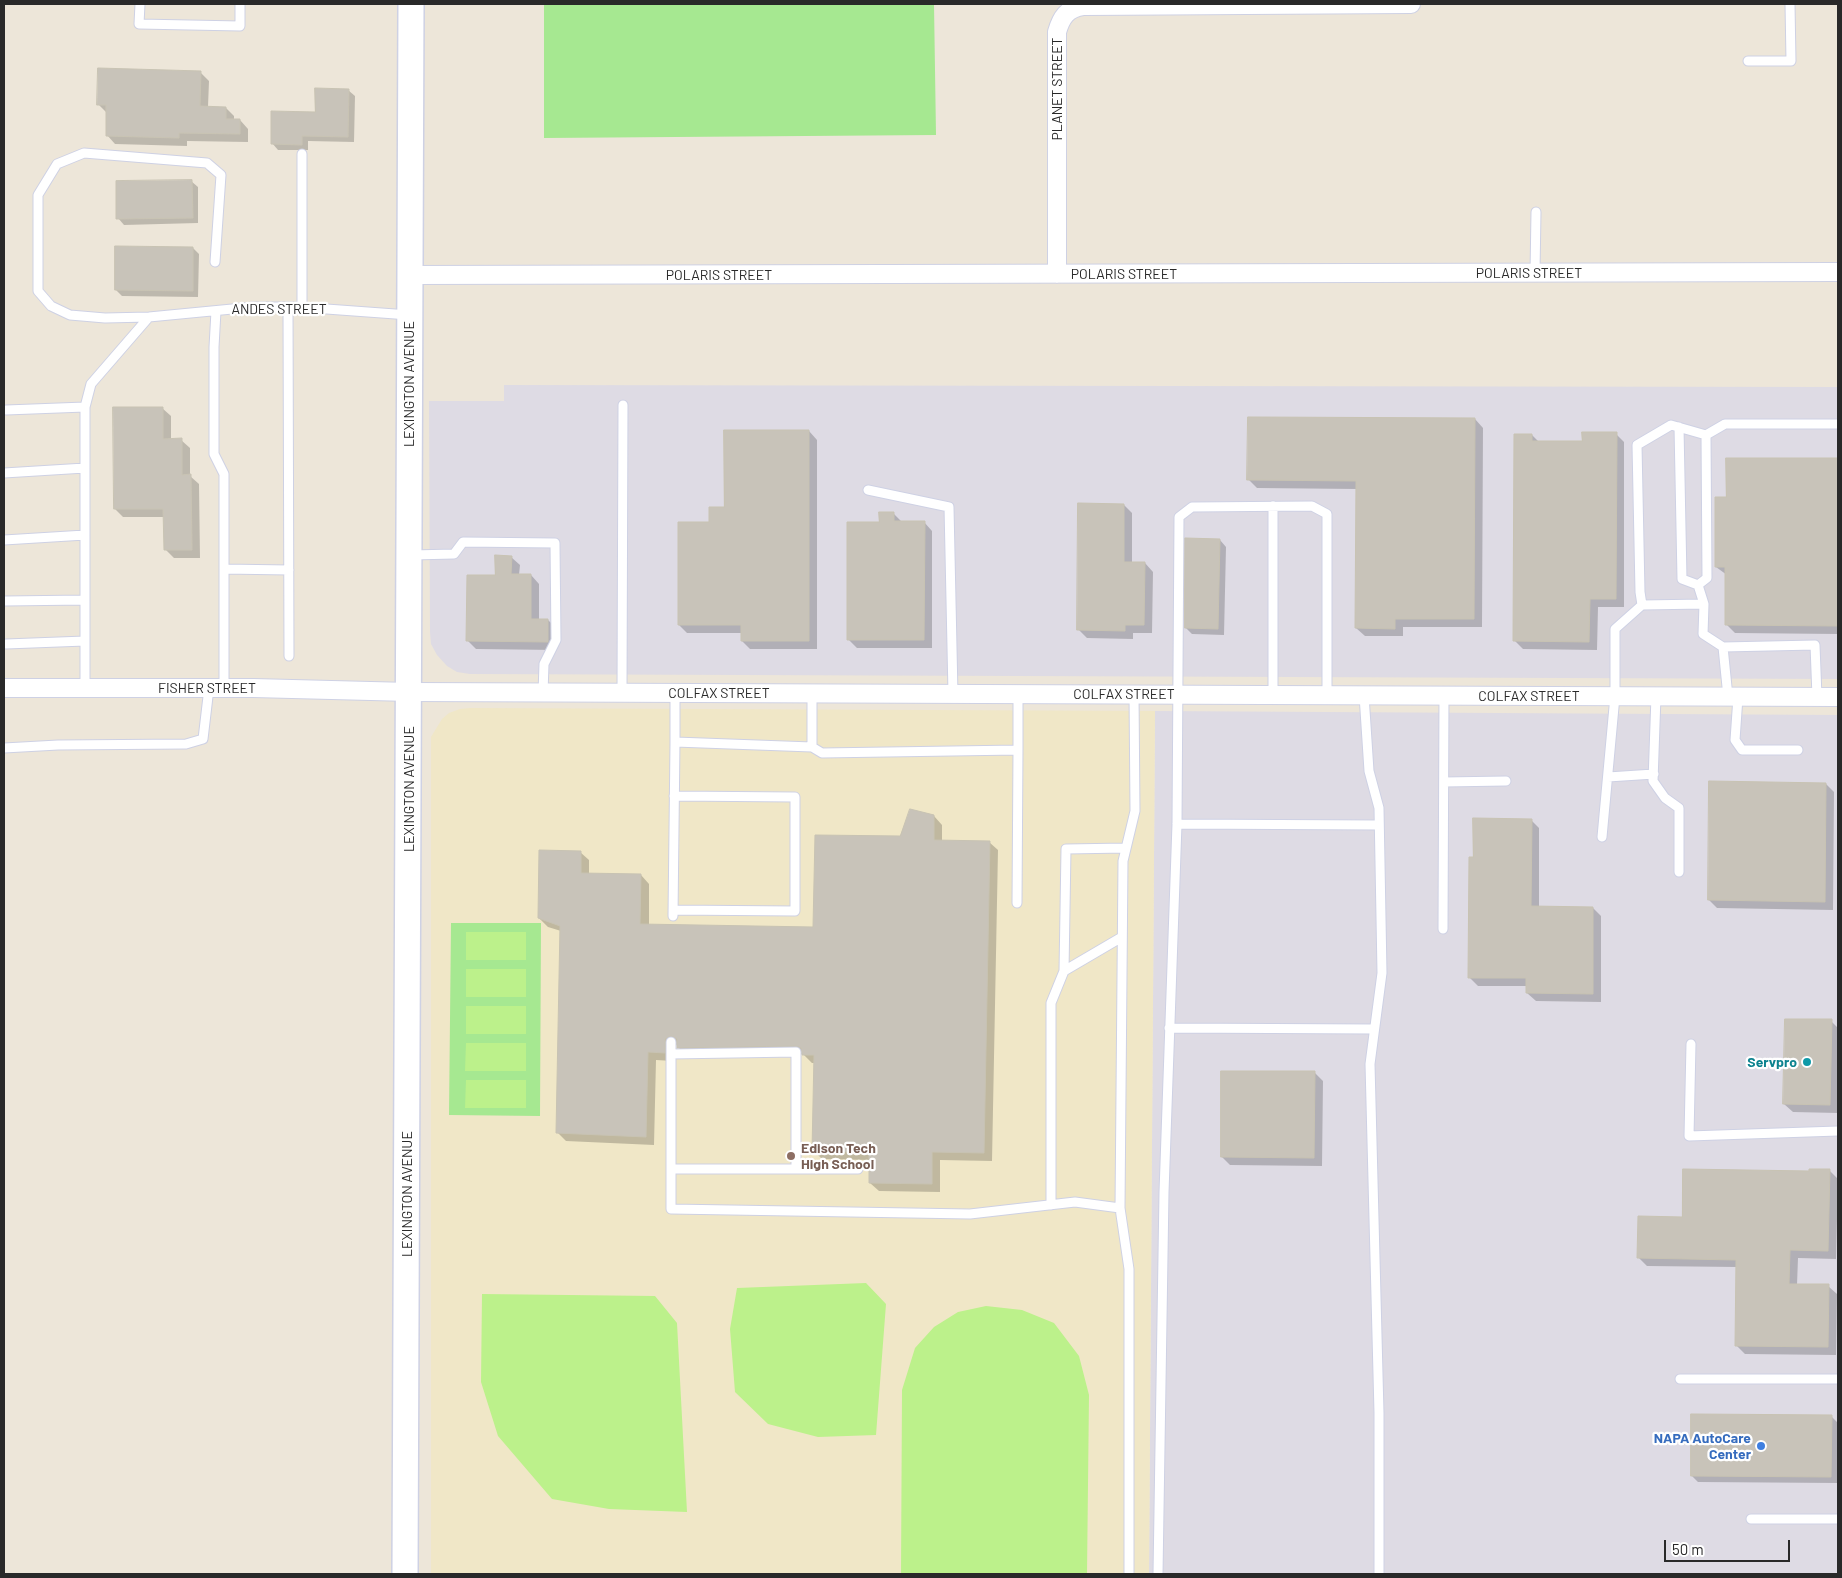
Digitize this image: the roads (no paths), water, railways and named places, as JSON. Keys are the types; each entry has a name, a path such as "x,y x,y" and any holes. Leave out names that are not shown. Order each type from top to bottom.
{"main road":[{"name":"LEXINGTON AVENUE","path":"405,1574 410,692 411,4"}],"street":[{"name":"PLANET STREET","path":"1057,274 1057,32 1060,22 1069,10 1082,6 1411,4"},
{"name":"POLARIS STREET","path":"410,275 1838,272"},
{"name":"FISHER STREET","path":"4,688 217,688 410,692"},
{"name":"COLFAX STREET","path":"410,692 1838,697"}],"lane":[{"path":"140,4 139,24 240,26 240,4"},
{"path":"1748,61 1791,61 1790,4"},
{"name":"ANDES STREET","path":"215,262 221,175 206,163 84,153 57,164 38,195 38,290 51,306 70,315 149,317 216,311 237,307 302,307 410,315"},
{"path":"302,154 302,307"},
{"path":"1535,273 1536,212"},
{"path":"288,307 289,656"},
{"path":"4,748 58,745 186,744 203,739 217,688 224,569 224,474 214,454 216,311"},
{"path":"85,687 85,407 91,384 149,317"},
{"path":"622,693 623,405"},
{"path":"6,410 85,407"},
{"path":"1642,605 1640,592 1637,445 1671,424 1706,435 1725,424 1838,424"},
{"path":"1679,427 1682,579 1698,585"},
{"path":"1698,585 1707,578 1706,435"},
{"path":"4,473 85,468"},
{"path":"868,490 949,507 953,694"},
{"path":"1273,506 1273,695"},
{"path":"1158,1574 1163,1200 1177,824 1179,517 1192,507 1312,506 1327,514 1327,695"},
{"path":"4,540 85,536"},
{"path":"409,555 454,554 463,542 556,543 556,640 544,664 543,693"},
{"path":"224,569 289,570"},
{"path":"1698,585 1704,604 1703,634 1723,647 1815,644 1817,697"},
{"path":"5,601 85,600"},
{"path":"1602,837 1615,696 1615,629 1642,605 1704,604"},
{"path":"6,644 85,641"},
{"path":"1723,647 1733,697 1735,740 1742,750 1798,750"},
{"path":"674,796 795,797 794,911 673,913 674,796 675,742 675,693"},
{"path":"812,693 812,747"},
{"path":"1017,903 1018,694"},
{"path":"1130,1574 1130,1269 1120,1208 1123,861 1135,811 1134,694"},
{"path":"1364,695 1369,771 1379,808 1382,972 1370,1064 1379,1414 1379,1574"},
{"path":"1443,928 1444,695"},
{"path":"1656,696 1653,781 1665,798 1679,808 1679,872"},
{"path":"675,742 812,747 822,753 1018,750"},
{"path":"1608,777 1654,774"},
{"path":"1444,782 1506,781"},
{"path":"1177,824 1379,825"},
{"path":"1051,1205 1051,1003 1064,972 1066,849 1126,848"},
{"path":"1064,972 1122,937"},
{"path":"1169,1028 1374,1029"},
{"path":"672,1042 671,1209 970,1214 1075,1202 1120,1208"},
{"path":"1691,1044 1689,1136 1838,1131"},
{"path":"672,1054 796,1052 796,1169"},
{"path":"671,1169 858,1169"},
{"path":"1680,1379 1838,1379"},
{"path":"1751,1519 1838,1519"}],"place":[{"name":"Servpro","path":"1807,1062"},
{"name":"Edison Tech High School","path":"791,1156"},
{"name":"NAPA AutoCare Center","path":"1761,1446"}]}
